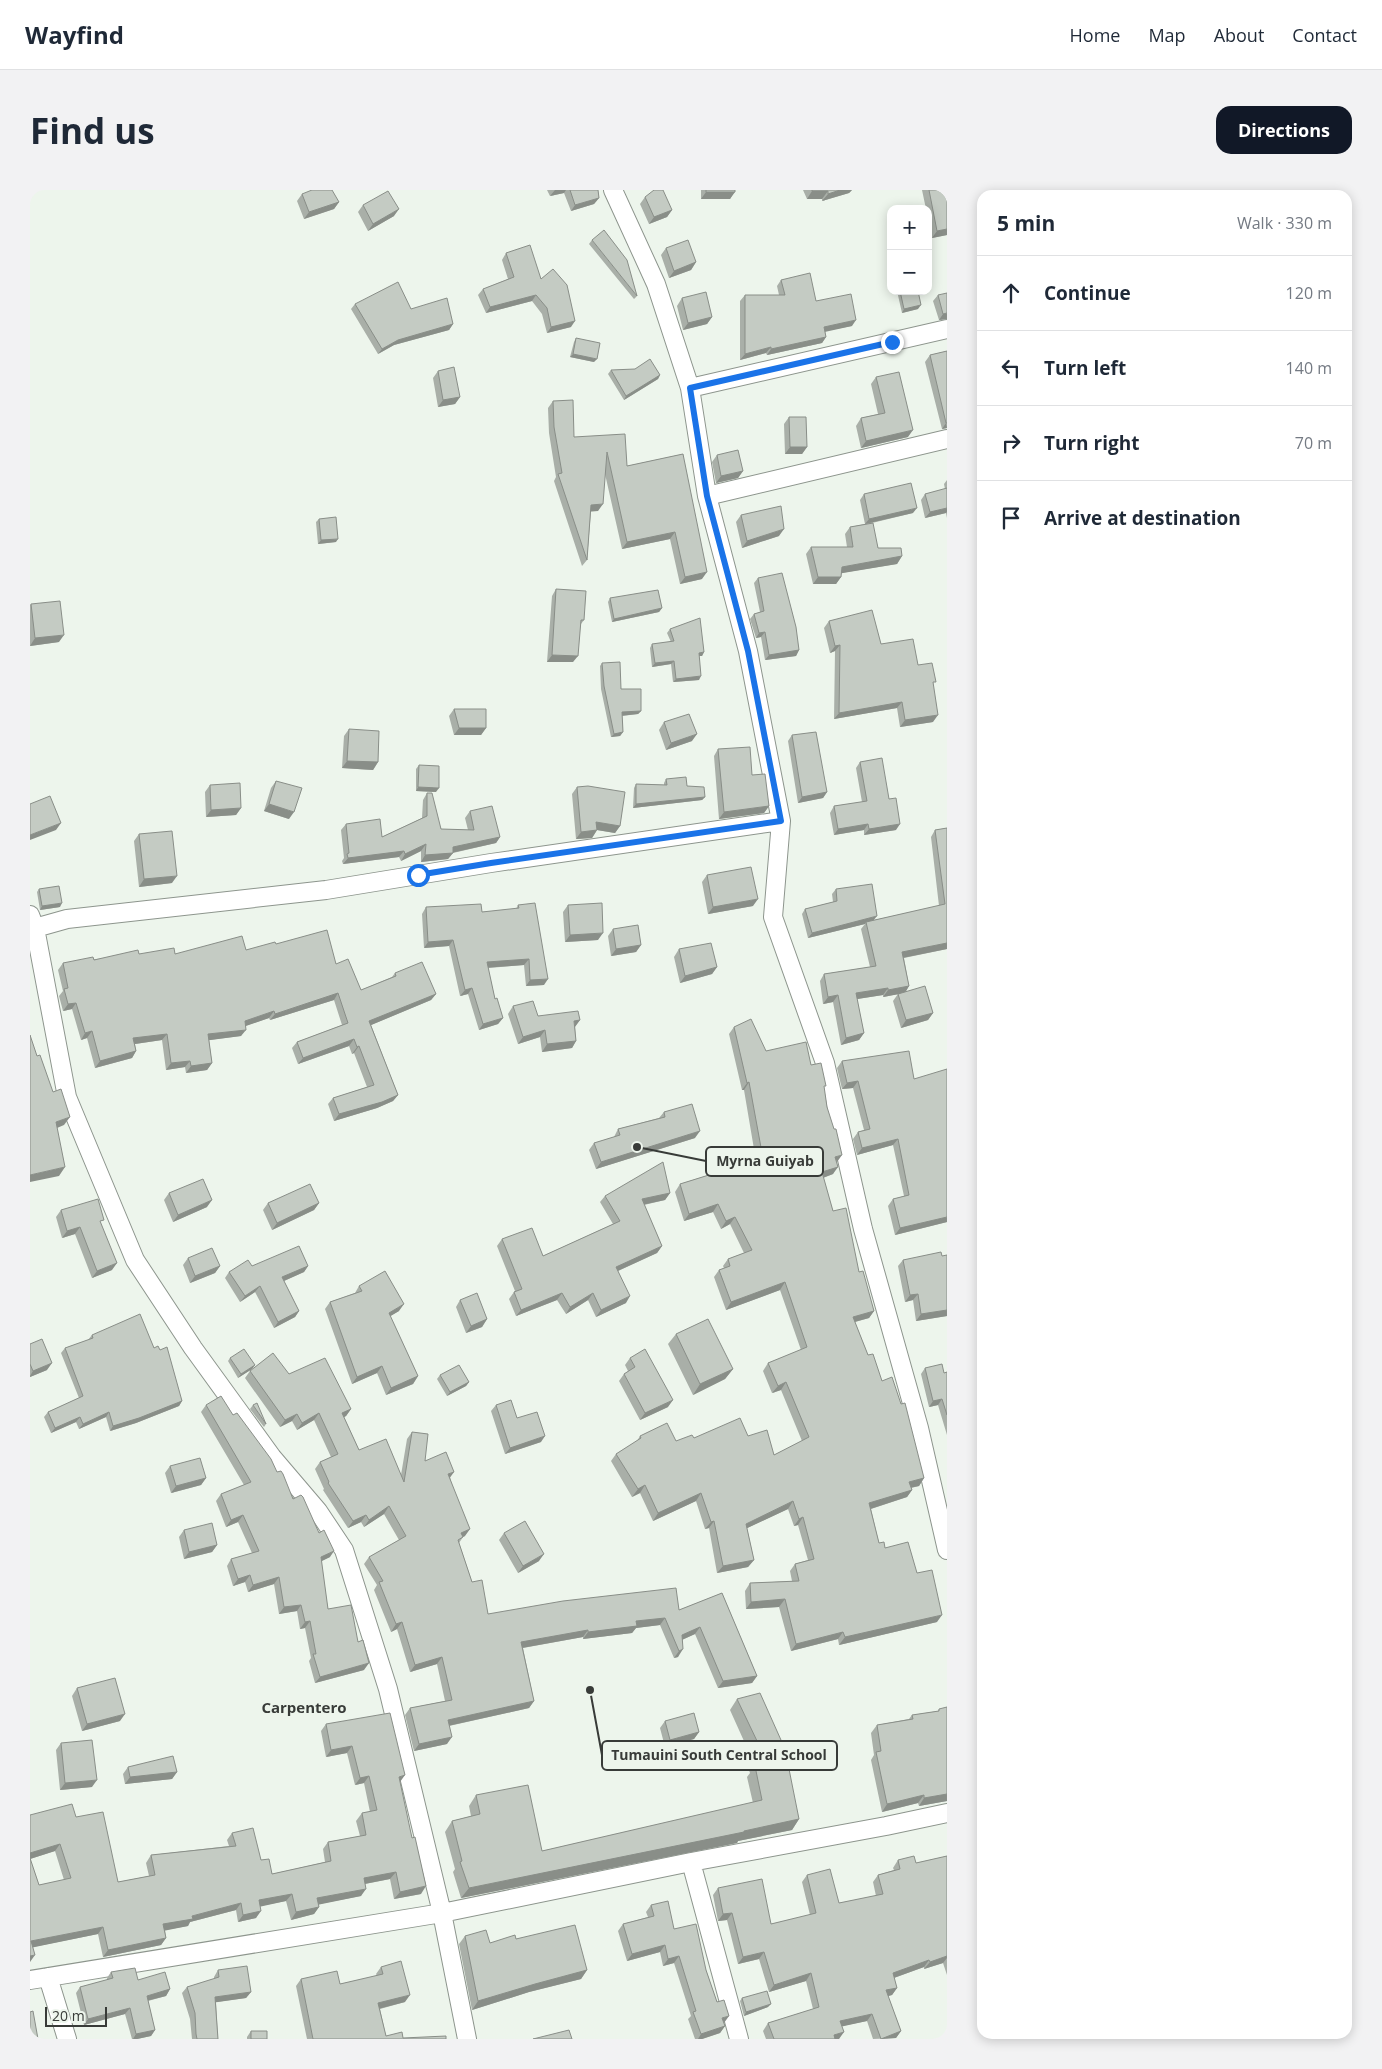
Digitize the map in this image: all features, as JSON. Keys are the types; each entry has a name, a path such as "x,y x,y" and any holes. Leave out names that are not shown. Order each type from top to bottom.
{"street":[{"path":"613,190 656,284 690,388 707,496 748,651 781,821 773,917 825,1063 863,1229 919,1428 947,1550"},
{"path":"690,388 947,329"},
{"path":"707,496 947,440"},
{"path":"467,2039 442,1912 388,1689 344,1550 318,1512 267,1450 194,1348 135,1260 67,1097 32,921 326,890 491,863 781,821"},
{"path":"30,1980 442,1912 947,1813"},
{"path":"691,1862 738,2039"},
{"path":"48,1977 67,2039"}],"building":[{"path":"312,190 332,190 339,202 309,212 302,194"},
{"path":"570,190 598,190 599,198 575,205"},
{"path":"654,190 663,190 672,210 654,217 645,197"},
{"path":"706,190 735,190 735,192 706,192"},
{"path":"812,190 840,190 828,194 828,191"},
{"path":"929,190 947,190 947,229 937,231"},
{"path":"388,191 399,209 373,224 363,205"},
{"path":"604,230 627,260 637,296 592,240"},
{"path":"688,240 696,262 674,271 666,248"},
{"path":"530,245 541,279 553,269 567,285 575,321 551,327 547,308 536,295 490,307 483,289 514,277 506,253"},
{"path":"810,273 816,301 851,294 856,320 824,327 826,337 771,349 771,347 745,354 745,295 785,295 781,280"},
{"path":"398,282 411,309 447,298 453,324 398,340 382,349 355,304"},
{"path":"706,292 712,317 688,323 682,298"},
{"path":"947,293 947,313 943,314 938,295"},
{"path":"901,295 919,295 921,305 904,309"},
{"path":"576,338 600,343 597,359 573,354"},
{"path":"947,351 947,423 946,423 930,355"},
{"path":"650,359 660,375 626,396 611,370 635,369"},
{"path":"454,367 460,397 443,400 438,371"},
{"path":"899,372 913,430 866,441 861,418 885,413 876,377"},
{"path":"573,400 574,437 625,434 627,466 683,454 707,572 685,577 675,532 627,542 607,452 603,504 591,505 587,560 558,474 562,473 554,427 553,401"},
{"path":"789,417 806,417 807,447 790,447"},
{"path":"738,450 743,471 721,476 717,455"},
{"path":"911,483 917,508 869,519 864,494"},
{"path":"947,488 947,508 930,512 925,494"},
{"path":"781,506 784,529 747,541 741,515"},
{"path":"336,517 338,539 321,540 319,519"},
{"path":"873,523 878,548 901,548 902,556 842,567 841,577 818,577 811,547 853,547 850,527"},
{"path":"782,573 796,627 799,650 769,655 765,632 759,633 754,614 764,611 758,578"},
{"path":"556,589 586,591 584,620 581,620 578,656 552,655"},
{"path":"658,590 662,608 614,619 610,598"},
{"path":"60,601 64,635 35,638 31,604"},
{"path":"872,610 881,644 913,639 918,665 932,663 936,682 933,682 938,715 905,720 902,702 839,713 840,645 835,646 829,621"},
{"path":"700,618 704,652 699,653 701,676 676,679 674,661 655,663 652,644 674,641 670,629"},
{"path":"620,662 621,689 641,689 641,711 622,712 623,732 614,734 604,686 602,663"},
{"path":"454,709 486,709 486,728 459,728"},
{"path":"689,714 697,734 671,743 664,722"},
{"path":"349,729 379,731 378,762 347,761"},
{"path":"816,732 827,792 802,797 792,735"},
{"path":"750,747 752,775 765,774 769,806 724,812 718,749"},
{"path":"882,758 889,799 896,798 900,824 869,829 868,824 838,829 834,806 867,801 860,762"},
{"path":"419,765 439,766 439,788 418,787"},
{"path":"686,777 687,786 704,787 705,797 636,804 636,784 667,785 666,779"},
{"path":"276,781 302,788 294,812 269,804"},
{"path":"240,783 241,808 211,810 210,785"},
{"path":"588,786 625,792 620,826 596,822 597,830 581,832 577,787"},
{"path":"427,793 432,793 441,829 474,830 470,811 492,806 500,837 453,847 453,853 425,855 426,844 405,854 404,851 348,858 346,824 380,819 382,837 427,816"},
{"path":"50,796 61,823 30,835 30,804"},
{"path":"947,828 947,943 902,952 909,986 856,993 864,1033 846,1038 838,995 828,997 824,974 876,966 866,922 945,904 935,830"},
{"path":"172,831 177,876 144,879 139,834"},
{"path":"751,867 758,899 713,907 707,875"},
{"path":"872,884 877,916 812,933 805,909 837,901 836,889"},
{"path":"59,886 62,903 42,906 39,889"},
{"path":"535,903 548,979 530,980 529,959 487,962 495,999 497,998 503,1018 483,1024 472,988 465,990 453,940 428,942 426,907 481,904 482,912 519,908 518,905"},
{"path":"602,903 603,933 570,935 568,905"},
{"path":"638,925 641,945 616,949 613,929"},
{"path":"327,930 336,964 348,959 361,990 396,976 395,973 422,962 436,994 369,1021 398,1095 382,1102 339,1114 333,1098 374,1085 359,1046 357,1047 354,1039 303,1058 297,1042 348,1023 338,993 275,1014 274,1011 245,1021 246,1030 208,1034 212,1063 191,1066 190,1061 171,1063 167,1034 133,1038 136,1051 100,1061 92,1031 85,1033 76,1003 68,1004 64,989 68,988 63,963 93,957 94,960 138,950 139,954 174,948 175,954 242,936 246,950"},
{"path":"711,943 717,967 685,976 679,949"},
{"path":"925,986 933,1013 906,1020 898,994"},
{"path":"533,1001 538,1016 578,1011 580,1020 574,1021 576,1041 547,1044 545,1030 523,1037 513,1006"},
{"path":"751,1019 766,1051 806,1042 811,1065 821,1063 826,1086 824,1086 827,1107 834,1129 836,1129 842,1155 835,1157 838,1167 822,1172 833,1211 846,1208 859,1272 863,1271 874,1311 853,1317 868,1355 873,1354 882,1381 892,1377 901,1404 905,1403 924,1478 909,1482 912,1490 869,1503 879,1543 884,1542 885,1548 908,1542 917,1573 932,1570 942,1615 845,1637 843,1632 796,1644 785,1599 751,1602 750,1583 799,1581 795,1564 814,1559 803,1517 799,1519 793,1501 746,1524 754,1560 723,1566 714,1521 711,1522 701,1493 658,1513 645,1485 638,1489 616,1454 641,1438 640,1436 667,1423 676,1441 692,1435 694,1438 740,1418 748,1436 767,1430 774,1455 809,1437 786,1382 778,1386 768,1363 807,1347 785,1282 731,1302 719,1270 730,1266 728,1259 752,1250 735,1217 726,1221 718,1204 689,1214 680,1184 741,1165 739,1159 762,1153 749,1082 747,1083 734,1027"},
{"path":"30,1035 37,1056 40,1055 53,1092 61,1089 70,1117 56,1122 65,1167 30,1175"},
{"path":"909,1051 914,1079 947,1069 947,1217 900,1228 893,1199 909,1195 898,1139 862,1148 858,1132 870,1129 858,1081 847,1083 842,1061"},
{"path":"692,1104 700,1131 601,1162 594,1143 620,1135 618,1129 665,1117 664,1112"},
{"path":"663,1162 670,1193 642,1199 662,1246 616,1267 630,1296 601,1310 593,1293 570,1307 562,1293 521,1310 514,1292 522,1289 502,1239 532,1228 543,1256 620,1221 605,1196"},
{"path":"203,1179 212,1200 178,1215 169,1193"},
{"path":"310,1184 319,1203 277,1223 268,1203"},
{"path":"98,1199 104,1220 100,1221 117,1263 97,1271 80,1227 67,1231 61,1210"},
{"path":"299,1246 308,1266 282,1277 299,1311 278,1322 260,1286 245,1296 229,1272 248,1260 252,1266"},
{"path":"212,1248 220,1266 195,1276 188,1258"},
{"path":"941,1252 942,1256 947,1255 947,1310 921,1314 918,1294 910,1295 903,1260"},
{"path":"385,1271 404,1304 389,1313 418,1376 391,1388 382,1366 357,1377 330,1302 362,1291 359,1286"},
{"path":"477,1293 487,1319 471,1326 460,1300"},
{"path":"140,1314 154,1348 158,1346 160,1350 167,1347 182,1401 113,1426 109,1412 83,1424 80,1417 55,1428 48,1412 83,1396 65,1348 93,1338 92,1335"},
{"path":"708,1319 733,1369 700,1384 676,1334"},
{"path":"42,1339 52,1363 33,1371 30,1364 30,1344"},
{"path":"244,1349 255,1365 241,1374 230,1358"},
{"path":"645,1349 673,1400 645,1413 624,1374 635,1367 630,1358"},
{"path":"273,1353 289,1374 325,1358 351,1409 342,1413 359,1450 386,1439 404,1482 412,1432 428,1434 425,1461 446,1452 454,1472 448,1474 470,1529 461,1533 463,1537 458,1540 472,1582 482,1580 488,1614 563,1601 676,1588 679,1610 722,1593 757,1676 723,1681 700,1627 682,1635 683,1649 679,1651 665,1618 636,1621 637,1626 588,1632 588,1630 521,1642 534,1701 448,1720 452,1737 419,1744 410,1708 452,1700 442,1657 415,1665 402,1622 396,1624 379,1582 383,1581 369,1557 406,1536 389,1506 369,1520 366,1515 353,1521 328,1483 320,1462 338,1454 319,1413 302,1423 297,1414 285,1420 250,1371"},
{"path":"942,1364 944,1373 947,1372 947,1415 942,1399 933,1401 925,1368"},
{"path":"459,1365 469,1382 450,1392 440,1375"},
{"path":"221,1396 233,1415 237,1413 271,1459 277,1472 281,1471 293,1499 301,1495 303,1497 319,1533 324,1530 334,1551 321,1557 328,1609 351,1605 358,1642 363,1640 369,1663 320,1677 313,1654 316,1654 310,1621 305,1622 301,1605 284,1607 279,1577 253,1585 250,1575 238,1579 231,1559 259,1551 243,1515 231,1520 221,1494 251,1482 206,1405"},
{"path":"511,1400 517,1418 537,1412 545,1436 510,1448 496,1405"},
{"path":"257,1403 266,1424 253,1405"},
{"path":"200,1458 206,1478 176,1486 170,1466"},
{"path":"525,1521 544,1554 523,1566 504,1533"},
{"path":"212,1523 217,1545 189,1552 184,1530"},
{"path":"115,1678 125,1714 87,1724 77,1688"},
{"path":"760,1693 785,1749 799,1819 469,1888 460,1862 462,1861 452,1821 480,1814 476,1795 528,1785 542,1851 762,1800 755,1766 758,1766 752,1745 758,1743 737,1699"},
{"path":"947,1707 947,1794 924,1798 924,1795 887,1804 876,1752 881,1751 877,1725 913,1719 912,1715 939,1711 939,1709"},
{"path":"390,1713 405,1775 399,1777 412,1838 415,1837 426,1886 400,1892 396,1872 364,1878 366,1889 317,1898 319,1907 296,1912 292,1894 259,1900 261,1911 243,1915 241,1903 192,1916 193,1919 163,1924 166,1938 108,1950 103,1927 31,1941 35,1955 30,1956 30,1858 39,1885 71,1878 60,1844 30,1853 30,1815 72,1804 76,1817 103,1812 118,1882 155,1875 151,1855 236,1846 232,1833 253,1828 261,1860 269,1859 272,1874 331,1861 328,1842 366,1835 362,1813 377,1810 369,1776 360,1778 352,1746 331,1750 326,1724"},
{"path":"694,1713 699,1732 670,1740 665,1721"},
{"path":"92,1740 97,1780 65,1783 61,1743"},
{"path":"173,1756 177,1772 130,1777 128,1767"},
{"path":"914,1856 916,1863 947,1856 947,1956 930,1962 929,1960 893,1973 897,1988 886,1990 901,2031 881,2039 872,2014 840,2021 844,2032 834,2035 835,2039 774,2039 768,2023 819,2007 811,1973 774,1985 764,1952 743,1957 732,1913 723,1914 718,1888 762,1879 771,1924 816,1913 807,1875 830,1869 839,1903 883,1894 878,1875 900,1869 898,1860"},
{"path":"668,1901 674,1929 696,1924 706,1970 717,2002 724,2000 729,2016 722,2018 725,2026 701,2034 693,2012 696,2011 679,1956 668,1959 665,1945 632,1954 623,1924 654,1916 651,1905"},
{"path":"575,1925 587,1970 478,2001 465,1936 486,1930 490,1943 515,1935 516,1939"},
{"path":"401,1961 410,1995 378,2003 386,2036 402,2032 403,2038 446,2036 446,2039 313,2039 301,1979 337,1971 340,1984 383,1974 381,1967"},
{"path":"247,1966 251,1992 215,1997 218,2039 197,2039 195,2013 187,1987 219,1977 218,1970"},
{"path":"135,1968 138,1980 165,1972 170,1989 147,1996 155,2030 136,2034 130,2008 88,2019 80,1987 113,1978 111,1972"},
{"path":"767,1991 771,2004 746,2012 742,1998"},
{"path":"33,2011 38,2039 30,2039 30,2012"},
{"path":"569,2030 572,2039 533,2039"},
{"path":"251,2031 267,2031 267,2039 251,2039"}],"place":[{"name":"Myrna Guiyab","path":"637,1147"},
{"name":"Tumauini South Central School","path":"590,1690"}],"district":[{"name":"Carpentero","path":"304,1708"}],"route":[{"path":"418,875 781,821 748,651 707,496 690,388 892,342"}]}
